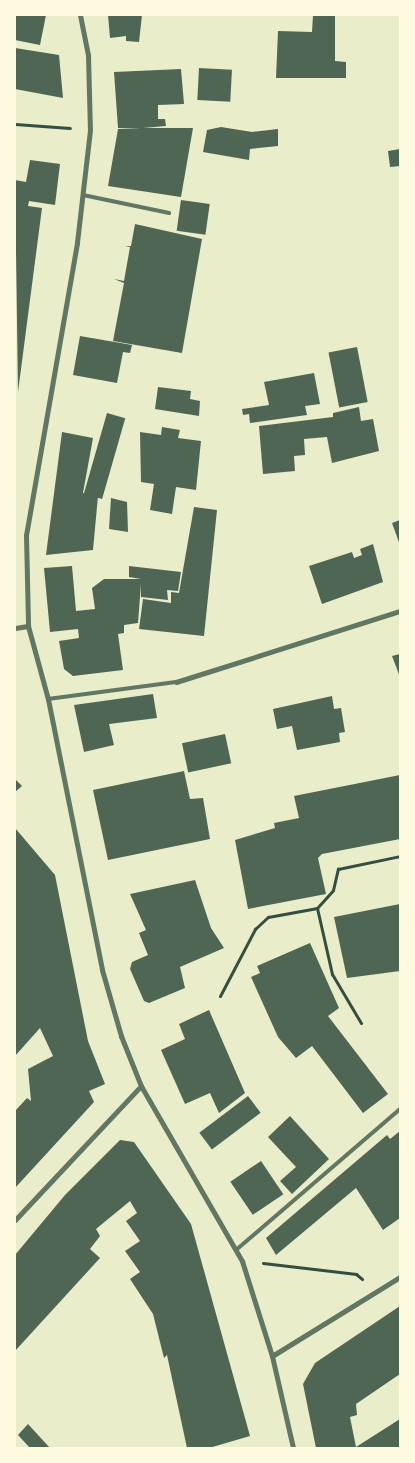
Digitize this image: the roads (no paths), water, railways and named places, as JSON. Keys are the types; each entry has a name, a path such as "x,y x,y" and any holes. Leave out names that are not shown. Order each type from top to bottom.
{"street":[{"path":"80,15 88,55 90,130 83,195 26,535 28,626 48,699 102,970 141,1086 242,1261 272,1356 293,1448"},
{"path":"176,682 400,612"},
{"path":"15,628 28,626"},
{"path":"15,1220 141,1086"},
{"path":"272,1356 400,1277"}],"lane":[{"path":"83,195 169,212"},
{"path":"48,699 176,682"},
{"path":"236,1250 400,1109"}]}
